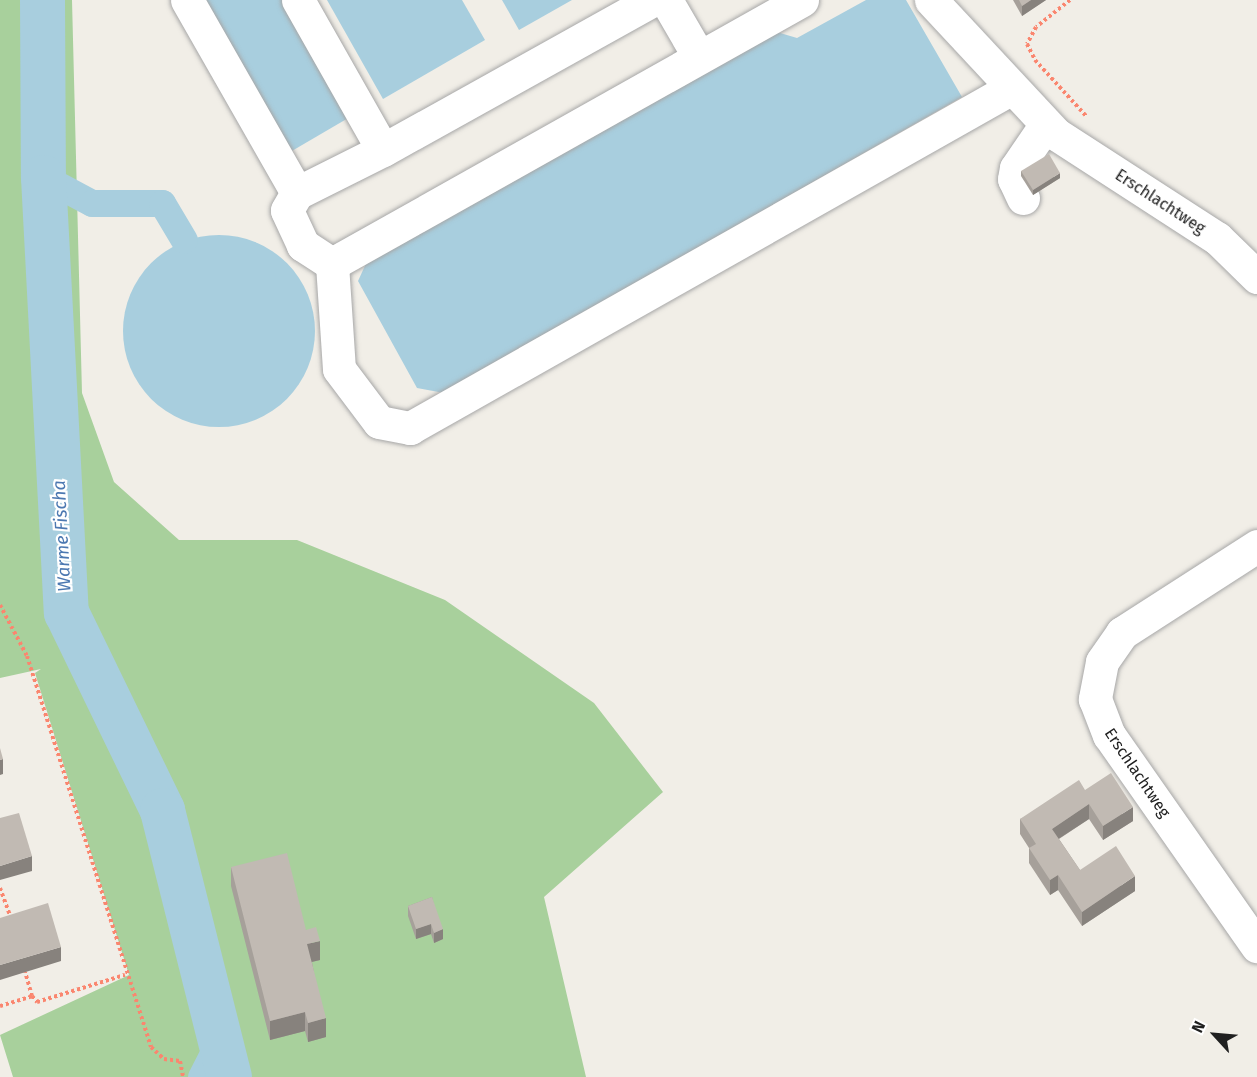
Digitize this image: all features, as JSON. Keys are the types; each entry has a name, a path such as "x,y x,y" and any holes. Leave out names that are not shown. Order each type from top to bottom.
{"street":[{"path":"187,0 297,193"},
{"path":"298,0 383,150"},
{"path":"332,264 303,245 287,210 297,193 383,150 653,0"},
{"path":"666,0 699,57"},
{"path":"332,264 802,0"},
{"name":"Erschlachtweg","path":"931,0 1051,129 1217,238 1257,277"},
{"path":"332,264 339,369 379,422 410,428 1012,88"},
{"path":"1023,198 1014,179 1016,168 1051,129"},
{"name":"Erschlachtweg","path":"1257,546 1122,633 1102,662 1095,699 1108,735 1257,945"}],"path":[{"path":"1070,0 1036,27 1027,44 1035,60 1092,121"},
{"path":"0,605 27,656 125,975 151,1047 164,1059 180,1061 183,1077"},
{"path":"0,888 3,904 14,928"},
{"path":"25,972 32,996 37,1002 125,975"},
{"path":"0,1006 32,996"}],"green space":[{"path":"0,0 72,0 82,393 114,482 179,540 297,540 445,600 594,703 663,792 544,897 586,1077 13,1077 0,1035 129,975 35,673 41,669 0,678"}],"water":[{"path":"196,0 282,0 350,117 285,155"},
{"path":"327,0 462,0 485,40 383,99"},
{"path":"502,0 572,0 519,30"},
{"path":"866,0 906,0 962,97 444,393 417,388 358,281 369,257 770,30 797,38"},
{"path":"228,235 256,242 273,251 287,263 299,277 308,294 314,312 314,350 308,368 299,385 287,399 273,411 256,420 238,426 210,427 182,420 165,411 139,385 124,350 123,322 130,294 139,277 165,251 200,236"}],"building":[{"path":"1019,0 1031,0 1022,6"},
{"path":"1049,154 1060,173 1033,190 1021,171"},
{"path":"1111,773 1133,807 1103,826 1089,804 1052,829 1080,870 1116,846 1135,876 1082,912 1058,875 1050,880 1029,848 1036,844 1020,819 1079,780 1085,790"},
{"path":"19,813 32,856 0,866 0,818"},
{"path":"287,853 306,930 316,927 320,941 307,944 326,1018 308,1023 305,1012 270,1021 231,867"},
{"path":"432,897 443,929 434,933 431,924 416,929 408,906"},
{"path":"48,903 61,947 0,965 0,918"}],"waterway":[{"name":"Warme Fischa","path":"42,0 43,177 66,612 162,810 229,1077"},
{"path":"43,177 92,203 162,203 184,240"},
{"name":"Warme Fischa","path":"201,1077 218,1043"}]}
